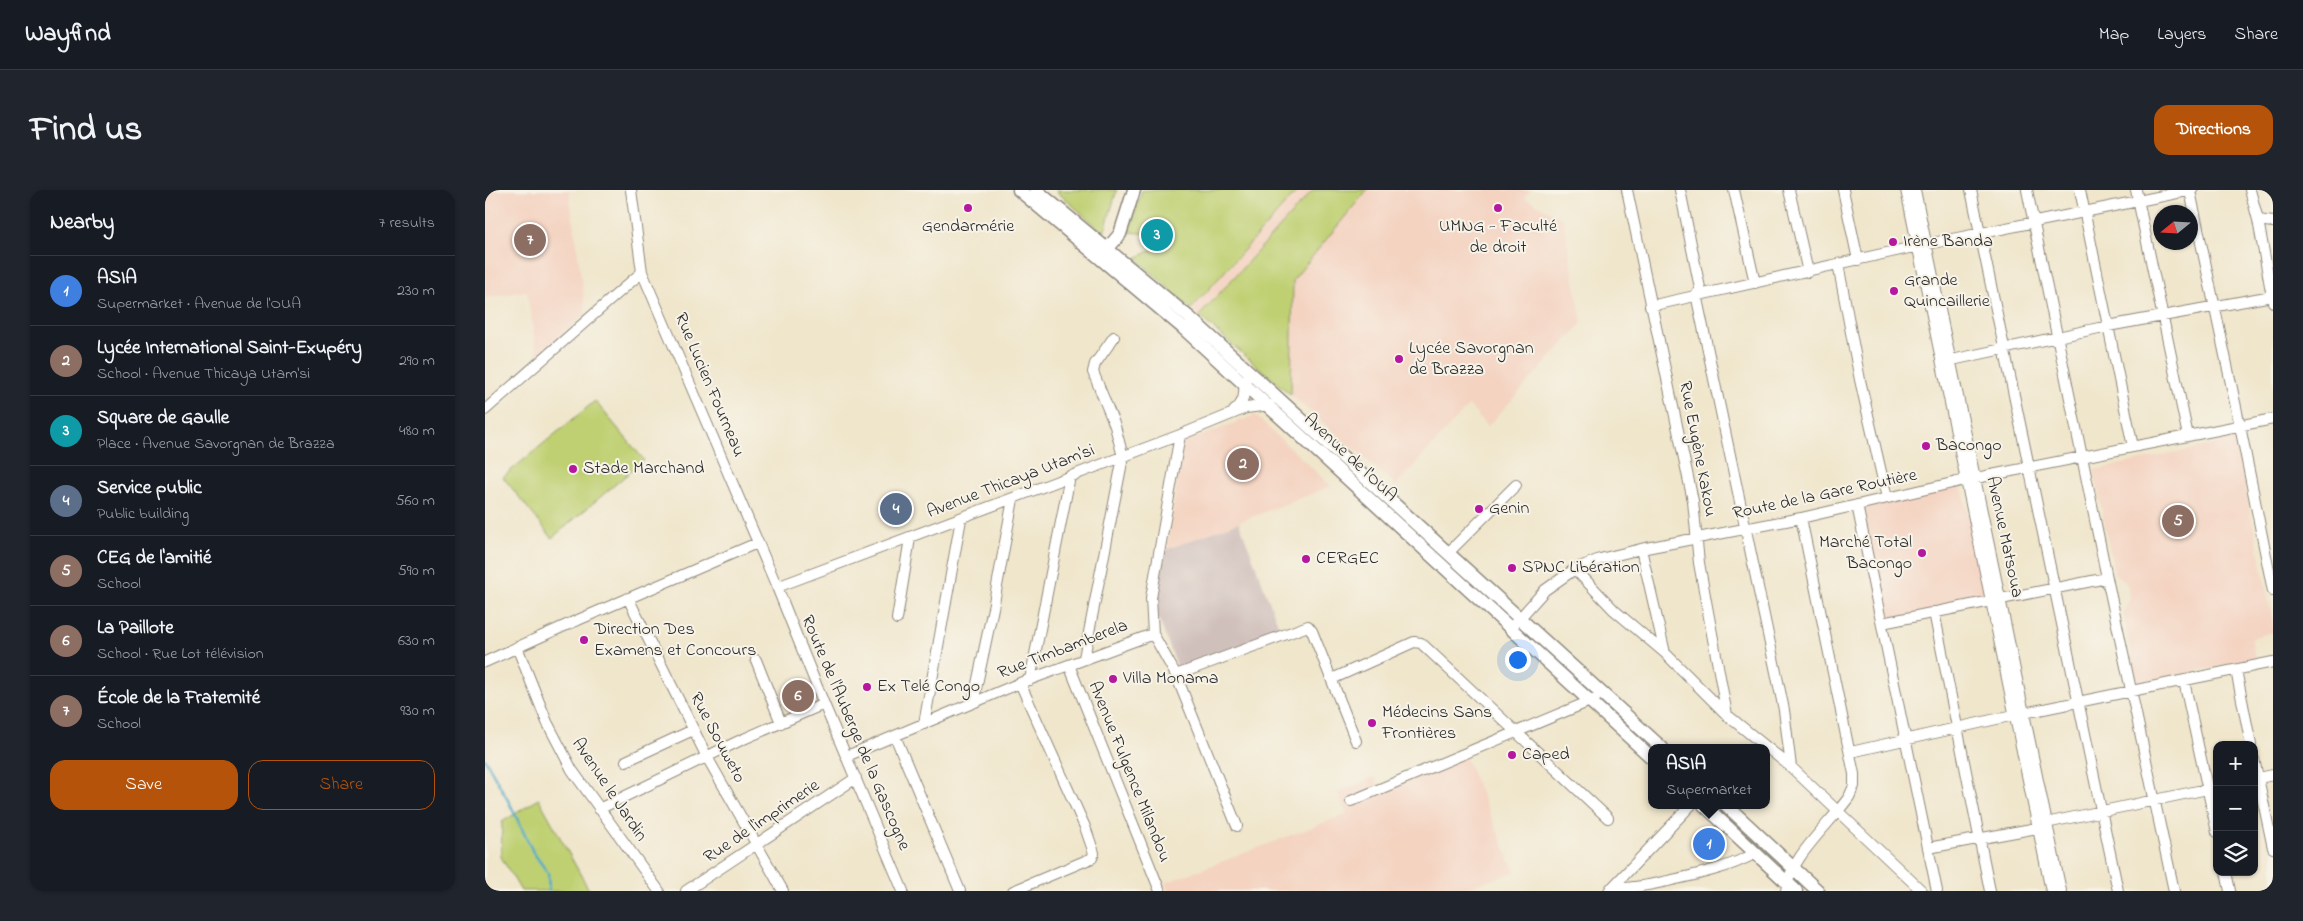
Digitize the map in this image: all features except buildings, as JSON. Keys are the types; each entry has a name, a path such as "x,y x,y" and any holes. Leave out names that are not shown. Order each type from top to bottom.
{"main road":[{"name":"Avenue de l'OUA","path":"1019,190 1104,253 1121,260 1248,379 1268,407 1648,754"},
{"name":"Avenue de l'OUA","path":"1036,190 1104,253 1143,293 1248,379 1278,398 1657,744"},
{"path":"1121,260 1120,234 1134,190"},
{"path":"1104,253 1120,234"},
{"path":"1708,809 1756,853 1790,888"},
{"path":"1730,809 1818,891"}],"street":[{"name":"Rue Lucien Fourneau","path":"631,190 642,272 777,587"},
{"name":"Rue Eugène Kakou","path":"1627,190 1650,306 1693,501 1695,539 1727,715"},
{"path":"1680,190 1698,294 1783,710 1791,768"},
{"path":"1734,190 1755,284"},
{"path":"1789,190 1808,272"},
{"path":"1843,190 1858,260"},
{"name":"Avenue Matsoua","path":"1906,190 1952,360 1970,480"},
{"name":"Avenue Matsoua","path":"1915,190 1922,245 2042,825 2051,891"},
{"path":"1971,190 2118,891"},
{"path":"2027,190 2174,891"},
{"path":"2080,190 2133,447"},
{"path":"2136,190 2189,436"},
{"path":"1650,306 1698,294 1755,284 1922,245 2035,224 2085,211 2191,190 2214,306 2241,426 2273,591"},
{"path":"1952,360 2162,315 2272,299 2271,280 2250,190"},
{"path":"2258,220 2273,222"},
{"path":"1838,264 1860,380 1887,498"},
{"path":"485,410 642,272"},
{"path":"1084,658 1123,457 1115,426 1093,372 1095,364 1114,337"},
{"name":"Avenue Thicaya Utam'si","path":"1227,416 1241,405 1248,379"},
{"path":"1268,407 1278,398"},
{"name":"Avenue Thicaya Utam'si","path":"777,587 961,519 1251,406 1268,407"},
{"name":"Route de la Gare Routière","path":"1510,629 1545,590 1575,569 1600,559 1641,549 1801,518 1970,480 2273,419"},
{"path":"1180,435 1151,598 1153,634 1176,675 1237,826"},
{"path":"1013,891 1092,858 1094,853 1025,682 1070,476"},
{"path":"1448,553 1515,485"},
{"path":"973,703 1013,499"},
{"path":"1857,505 1937,891"},
{"path":"1790,888 1794,868 1824,828 1838,813 1854,786 1851,752 1801,518"},
{"path":"923,724 961,519"},
{"path":"897,619 910,538"},
{"path":"485,662 757,543"},
{"path":"1641,549 1665,653"},
{"path":"1575,569 1614,610 1665,653 1727,715 1762,744"},
{"path":"1882,623 2107,578"},
{"name":"Route de l'Auberge de la Gascogne","path":"777,587 903,891"},
{"name":"Rue Souweto","path":"628,598 707,757 783,891"},
{"path":"1934,612 1990,891"},
{"path":"1176,675 1308,626 1312,631 1357,741"},
{"name":"Rue Timbamberela","path":"847,756 1084,658 1153,634"},
{"path":"1332,679 1414,642 1419,643 1608,818"},
{"name":"Avenue le Jardin","path":"517,647 557,743 572,770 659,891"},
{"path":"756,660 781,723"},
{"path":"1851,752 2273,662"},
{"name":"Avenue Fulgence Milandou","path":"1069,665 1160,891"},
{"path":"2236,670 2250,741"},
{"path":"2184,681 2212,788 2217,831"},
{"path":"1351,801 1603,696"},
{"path":"599,809 824,704"},
{"path":"626,761 693,730"},
{"path":"895,736 960,891"},
{"path":"1770,751 1922,891"},
{"path":"2258,779 2273,775"},
{"name":"Rue de l'imprimerie","path":"686,891 757,846 856,778"},
{"path":"2258,786 2273,848"},
{"path":"1929,848 2155,802 2212,788"},
{"path":"1610,890 1687,809"},
{"name":"Avenue Matsoua","path":"2042,825 2061,891"},
{"path":"1610,890 1631,888 1712,872 1737,864 1756,853"},
{"path":"2227,876 2230,891"}],"shaded area":[{"path":"485,190 569,190 586,313 537,355 527,291 485,298"},
{"name":"Lycée Savorgnan de Brazza","path":"1142,190 1531,190 1524,197 1563,219 1582,323 1487,427 1469,405 1396,485 1199,316 1136,258 1160,246 1167,235 1164,228 1156,227 1149,234 1129,232"},
{"path":"1255,415 1331,486 1167,550 1183,443"},
{"path":"2236,440 2273,622 2273,632 2251,638 2256,658 2137,685 2123,613 2130,599 2127,584 2114,573 2094,470"},
{"name":"Marché Total Bacongo","path":"1961,481 1986,602 1882,623 1857,505"},
{"path":"1239,522 1281,632 1179,671 1154,607 1152,597 1166,550"},
{"path":"807,680 815,702 789,713 781,691"},
{"path":"1464,754 1515,872 1457,891 1169,891 1165,883 1347,814 1338,792 1375,777 1379,789"}],"green space":[{"path":"1055,190 1117,190 1104,233"},
{"path":"1142,190 1298,190 1191,309 1136,258 1160,246 1167,235 1164,228 1156,227 1149,234 1129,232"},
{"path":"1313,190 1367,190 1293,280 1291,395 1199,316"},
{"name":"Stade Marchand","path":"595,401 644,460 552,538 503,477"},
{"path":"539,799 590,891 521,891 501,857 502,822"}],"waterway":[{"path":"485,759 510,804 533,852 548,873 549,891"}],"place":[{"name":"Gendarmérie","path":"968,208"},
{"name":"UMNG - Faculté de droit","path":"1498,208"},
{"name":"Square de Gaulle","path":"1157,235"},
{"name":"École de la Fraternité","path":"530,240"},
{"name":"Irène Banda","path":"1893,242"},
{"name":"Grande Quincaillerie","path":"1894,291"},
{"name":"Lycée Savorgnan de Brazza","path":"1399,359"},
{"name":"Bacongo","path":"1926,446"},
{"name":"Lycée International Saint-Exupéry","path":"1243,464"},
{"name":"Stade Marchand","path":"573,469"},
{"name":"Service public","path":"896,509"},
{"name":"Genin","path":"1479,509"},
{"name":"CEG de l'amitié","path":"2178,521"},
{"name":"Marché Total Bacongo","path":"1922,553"},
{"name":"CERGEC","path":"1306,559"},
{"name":"SPNC Libération","path":"1512,568"},
{"name":"Direction Des Examens et Concours","path":"584,640"},
{"name":"Villa Monama","path":"1113,679"},
{"name":"Ex Telé Congo","path":"867,687"},
{"name":"La Paillote","path":"798,696"},
{"name":"Médecins Sans Frontières","path":"1372,723"},
{"name":"Caped","path":"1512,755"},
{"name":"ASIA","path":"1709,844"}]}
